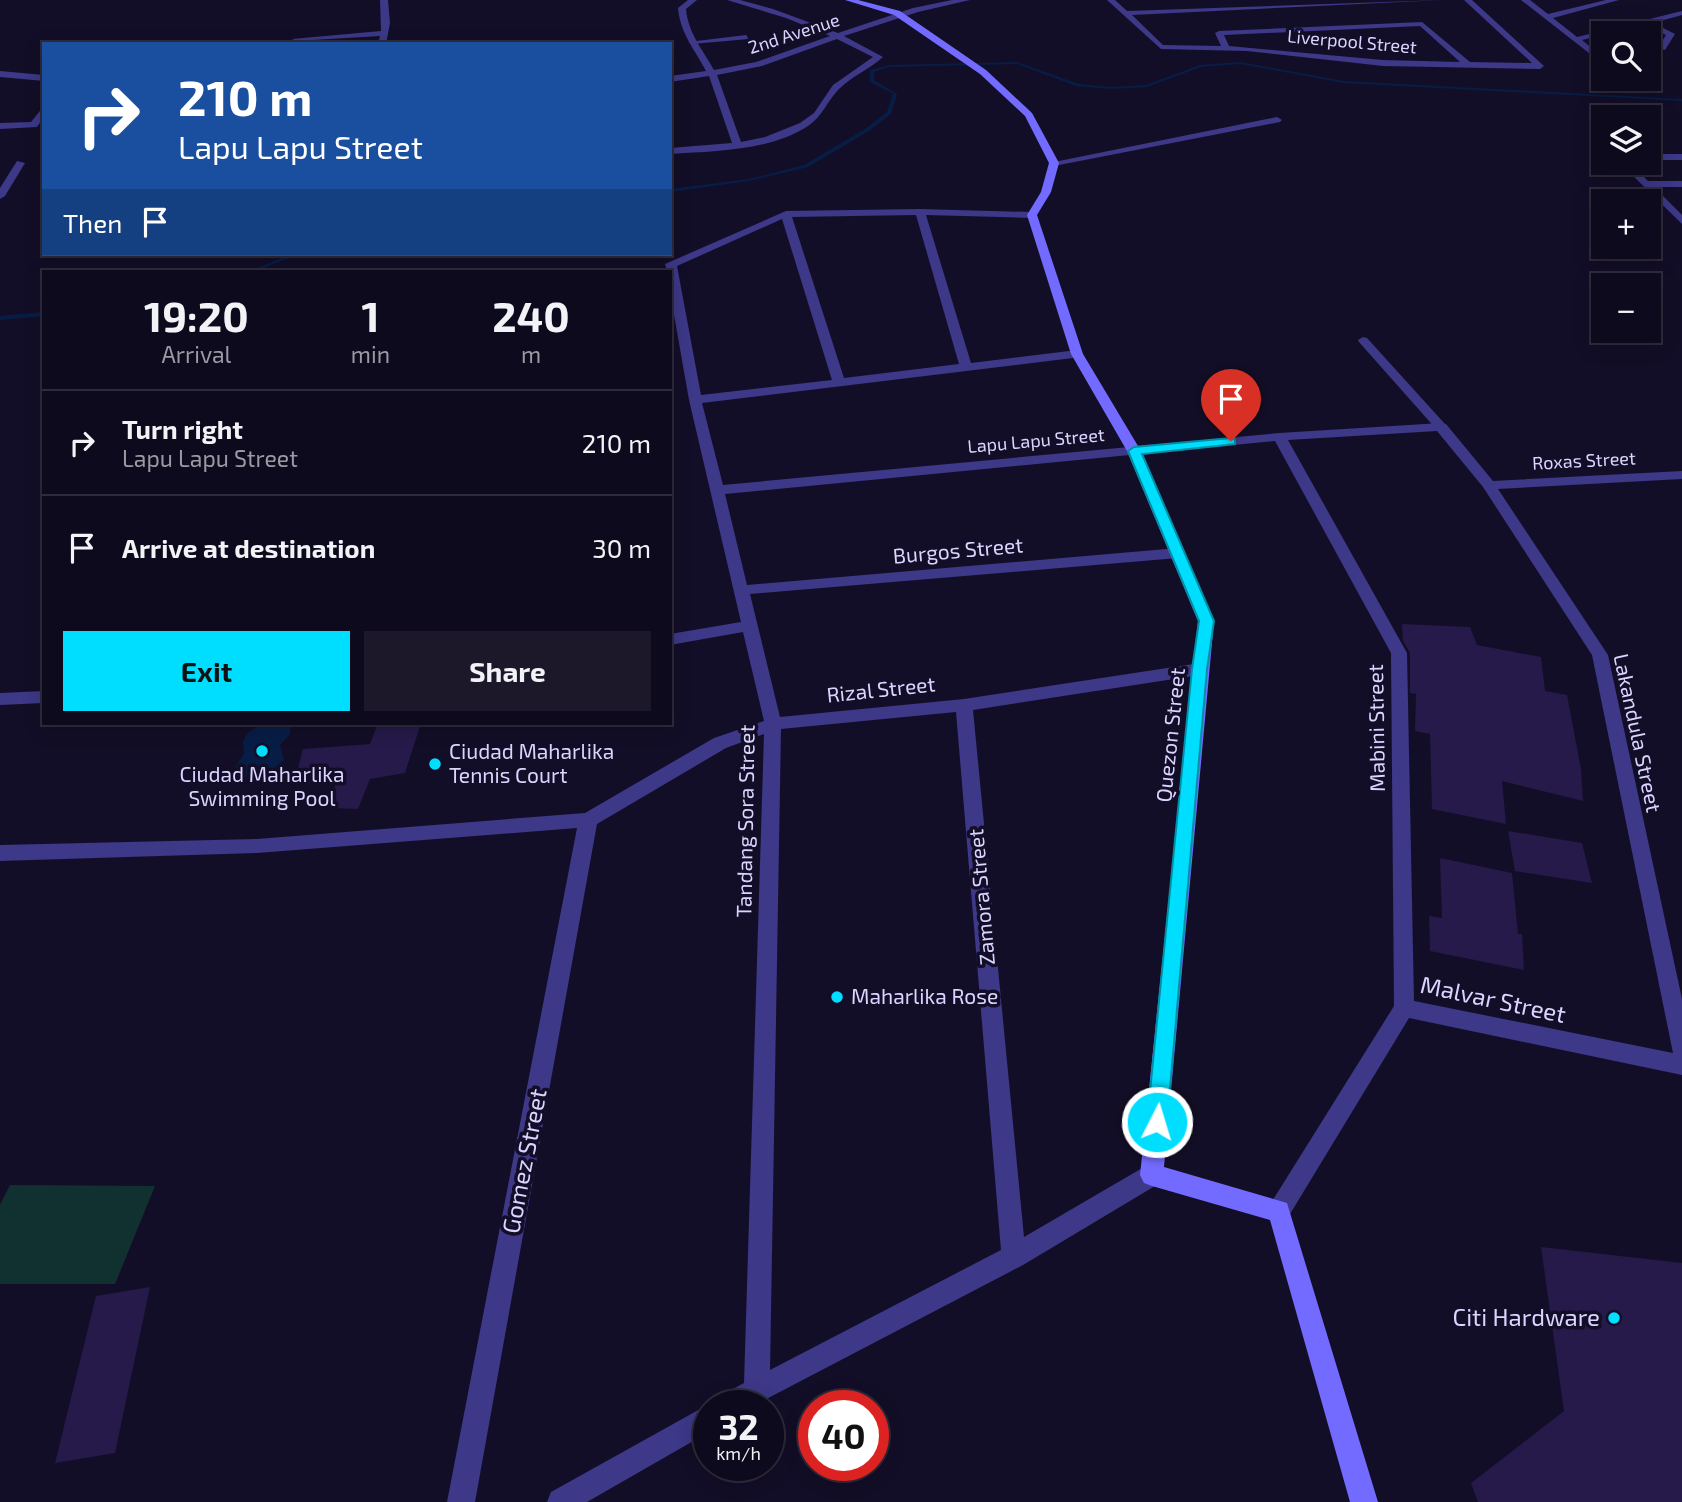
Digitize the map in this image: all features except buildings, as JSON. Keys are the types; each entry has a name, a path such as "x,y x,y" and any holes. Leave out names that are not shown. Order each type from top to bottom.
{"street":[{"path":"382,42 384,0"},
{"path":"693,0 682,8 682,17 692,42 712,73 737,145"},
{"path":"672,151 737,145 775,136 800,126 817,115 830,94 849,76 879,57 841,36 783,13 731,0"},
{"path":"839,383 786,214 920,212 1031,215 1046,192 1054,163 1029,115 983,72 897,13 849,0"},
{"name":"2nd Avenue","path":"672,79 768,61 897,13 960,0"},
{"path":"1111,0 1125,13 1438,0"},
{"name":"Liverpool Street","path":"1125,13 1161,47 1297,52 1383,63 1540,66 1468,0"},
{"path":"1525,0 1591,50"},
{"path":"1547,18 1615,0"},
{"path":"1650,21 1682,13"},
{"path":"1226,48 1219,33 1422,24 1468,65"},
{"path":"1661,29 1671,34 1662,48"},
{"path":"296,39 384,33"},
{"path":"1578,39 1591,36"},
{"path":"0,74 42,78"},
{"path":"0,126 34,125 42,112"},
{"path":"1054,163 1276,120"},
{"path":"1661,157 1682,157"},
{"path":"0,196 20,163 10,164"},
{"path":"1638,175 1680,216"},
{"path":"1648,184 1682,184"},
{"path":"920,212 966,367"},
{"name":"Tandang Sora Street","path":"757,1389 773,724 743,590 695,400 671,264 786,214"},
{"name":"Quezon Street","path":"1031,215 1077,354 1134,451 1206,621 1152,1175"},
{"path":"695,400 1077,354"},
{"name":"Lapu Lapu Street","path":"718,490 1279,437 1441,427"},
{"name":"Lakandula Street","path":"1441,427 1489,485 1600,655 1682,1049"},
{"name":"Mabini Street","path":"1279,437 1399,653 1404,1008"},
{"name":"Roxas Street","path":"1489,485 1682,475"},
{"name":"Burgos Street","path":"743,590 1178,553"},
{"path":"672,640 749,626"},
{"name":"Rizal Street","path":"588,820 720,743 773,724 964,705 1200,669"},
{"path":"0,699 42,697"},
{"name":"Zamora Street","path":"964,705 1014,1256"},
{"path":"0,853 257,846 588,820"},
{"name":"Gomez Street","path":"461,1502 588,820"},
{"name":"Malvar Street","path":"1279,1211 1404,1008 1682,1065"},
{"path":"757,1389 1014,1256 1152,1175 1279,1211 1364,1502"},
{"path":"561,1502 693,1426"}],"lane":[{"path":"692,42 746,37"},
{"path":"1363,340 1441,427"}],"green space":[{"path":"10,1185 155,1186 115,1284 0,1284 0,1205"}],"water":[{"name":"Ciudad Maharlika Swimming Pool","path":"261,725 288,725 290,734 280,745 284,760 264,775 239,777 234,769 244,754 243,742 247,733"}],"waterway":[{"path":"672,191 749,180 806,166 867,130 889,113 895,94 872,81 872,71 890,66 1017,63 1078,85 1112,88 1147,86 1200,66 1240,63 1344,82 1682,100"},
{"path":"255,270 291,256"},
{"path":"0,318 42,314"}],"place":[{"name":"Ciudad Maharlika Swimming Pool","path":"262,751"},
{"name":"Ciudad Maharlika Tennis Court","path":"435,764"},
{"name":"Maharlika Rose","path":"837,997"},
{"name":"Citi Hardware","path":"1614,1318"}],"route":[{"path":"1157,1122 1206,621 1134,451 1231,441"}]}
